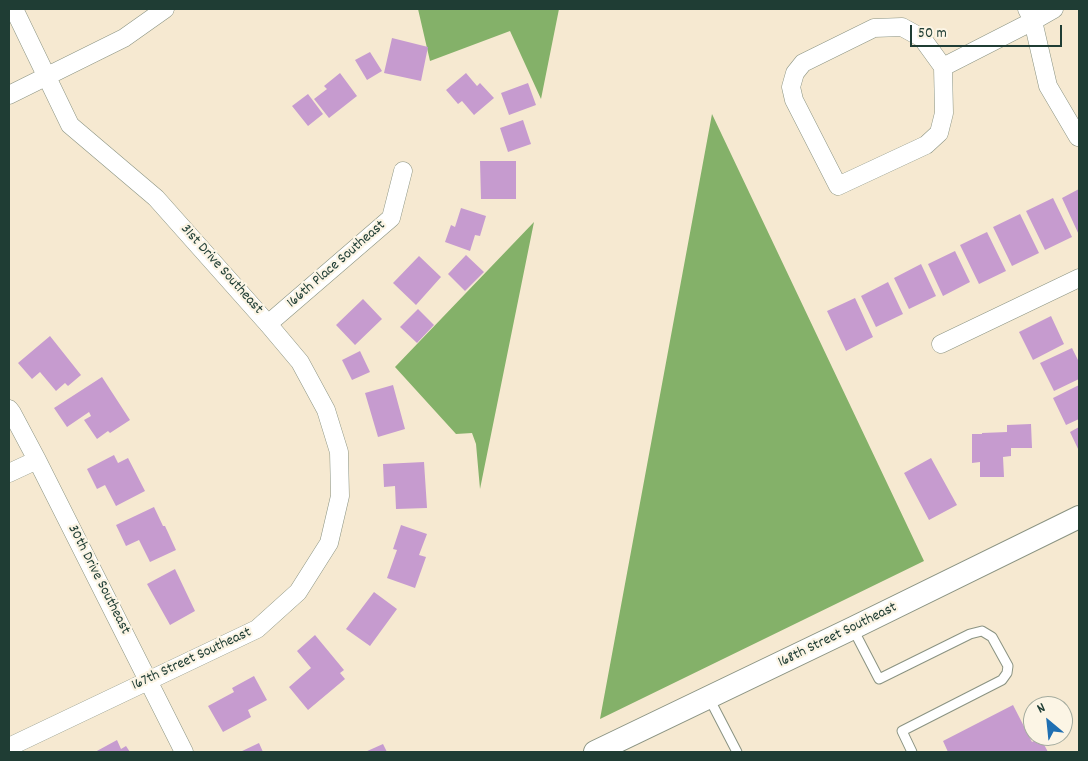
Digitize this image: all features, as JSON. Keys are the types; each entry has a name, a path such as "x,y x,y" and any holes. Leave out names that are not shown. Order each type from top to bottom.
{"street":[{"name":"31st Drive Southeast","path":"14,9 70,124 156,198 300,362 326,410 339,452 340,496"},
{"path":"9,94 124,38 165,9"},
{"path":"943,67 1030,15 1054,9"},
{"path":"1030,15 1048,86 1078,137"},
{"path":"902,27 922,38 943,67 944,113 939,133 926,145 838,186 794,100 791,88 795,73 803,63 874,28 902,27"},
{"name":"166th Place Southeast","path":"268,324 391,218 403,171"},
{"path":"942,344 1079,278"},
{"name":"30th Drive Southeast","path":"9,409 37,460 184,752"},
{"path":"9,473 37,460"},
{"name":"167th Street Southeast","path":"9,747 256,629 298,592 329,543 340,496"},
{"name":"168th Street Southeast","path":"595,752 1079,517"}],"lane":[{"path":"853,628 879,679 970,634 982,631 992,637 1008,666 1007,673 1002,680 902,732 912,752"},
{"path":"709,698 736,752"}],"green space":[{"path":"418,9 559,9 541,99 510,31 430,61"},
{"path":"712,114 924,561 600,719"},
{"path":"534,222 480,489 476,444 472,433 456,434 395,367"}],"building":[{"path":"392,38 428,47 421,81 384,73"},
{"path":"370,52 382,71 367,80 355,60"},
{"path":"340,73 357,96 329,118 314,99 327,89 324,86"},
{"path":"466,73 477,86 480,83 494,98 474,115 462,101 458,104 446,90"},
{"path":"528,83 536,105 509,115 501,93"},
{"path":"308,94 323,114 308,126 292,106"},
{"path":"523,120 531,144 508,152 500,128"},
{"path":"480,161 516,161 516,199 481,199"},
{"path":"1079,189 1079,235 1062,198"},
{"path":"1053,198 1072,237 1045,250 1026,211"},
{"path":"461,208 486,216 480,236 475,235 470,251 445,242 451,225 455,227"},
{"path":"1020,214 1039,253 1012,266 993,227"},
{"path":"987,232 1006,271 979,284 960,245"},
{"path":"955,251 970,282 943,296 928,264"},
{"path":"466,255 484,272 465,291 448,274"},
{"path":"419,256 441,277 416,305 393,283"},
{"path":"921,264 936,296 909,309 894,278"},
{"path":"888,282 903,314 876,327 861,296"},
{"path":"855,298 873,337 846,351 827,311"},
{"path":"363,299 382,319 355,345 336,325"},
{"path":"418,309 434,325 417,343 400,327"},
{"path":"1051,316 1064,344 1033,360 1019,332"},
{"path":"50,336 81,375 68,386 65,383 56,391 40,372 32,379 18,363"},
{"path":"1072,348 1079,362 1079,379 1054,391 1040,363"},
{"path":"360,351 370,372 352,380 342,360"},
{"path":"102,377 130,420 97,439 84,420 91,416 89,412 67,427 54,408"},
{"path":"393,385 405,429 378,437 365,393"},
{"path":"1079,385 1079,419 1066,425 1053,398"},
{"path":"1031,424 1032,448 1011,448 1011,456 1003,457 1004,477 980,477 980,462 972,463 972,434 1007,432 1007,425"},
{"path":"1079,427 1079,451 1070,432"},
{"path":"114,455 118,463 128,458 145,491 116,506 105,485 97,489 87,469"},
{"path":"931,458 957,505 929,520 904,473"},
{"path":"424,462 427,508 396,509 395,486 384,487 383,464"},
{"path":"154,507 176,550 150,562 139,540 126,546 116,525"},
{"path":"401,525 427,534 419,555 426,557 415,588 387,578 397,550 393,549"},
{"path":"175,569 195,611 170,625 147,584"},
{"path":"374,592 397,609 370,646 346,629"},
{"path":"315,635 344,670 340,673 345,679 308,710 289,687 311,668 297,651"},
{"path":"254,676 267,700 248,710 251,717 223,732 208,706 234,692 232,688"},
{"path":"1013,705 1023,724 1023,746 1045,746 1048,752 948,752 943,741"},
{"path":"117,740 121,749 126,746 130,752 95,752"},
{"path":"259,743 263,752 240,752"},
{"path":"383,744 387,752 365,752"}]}
